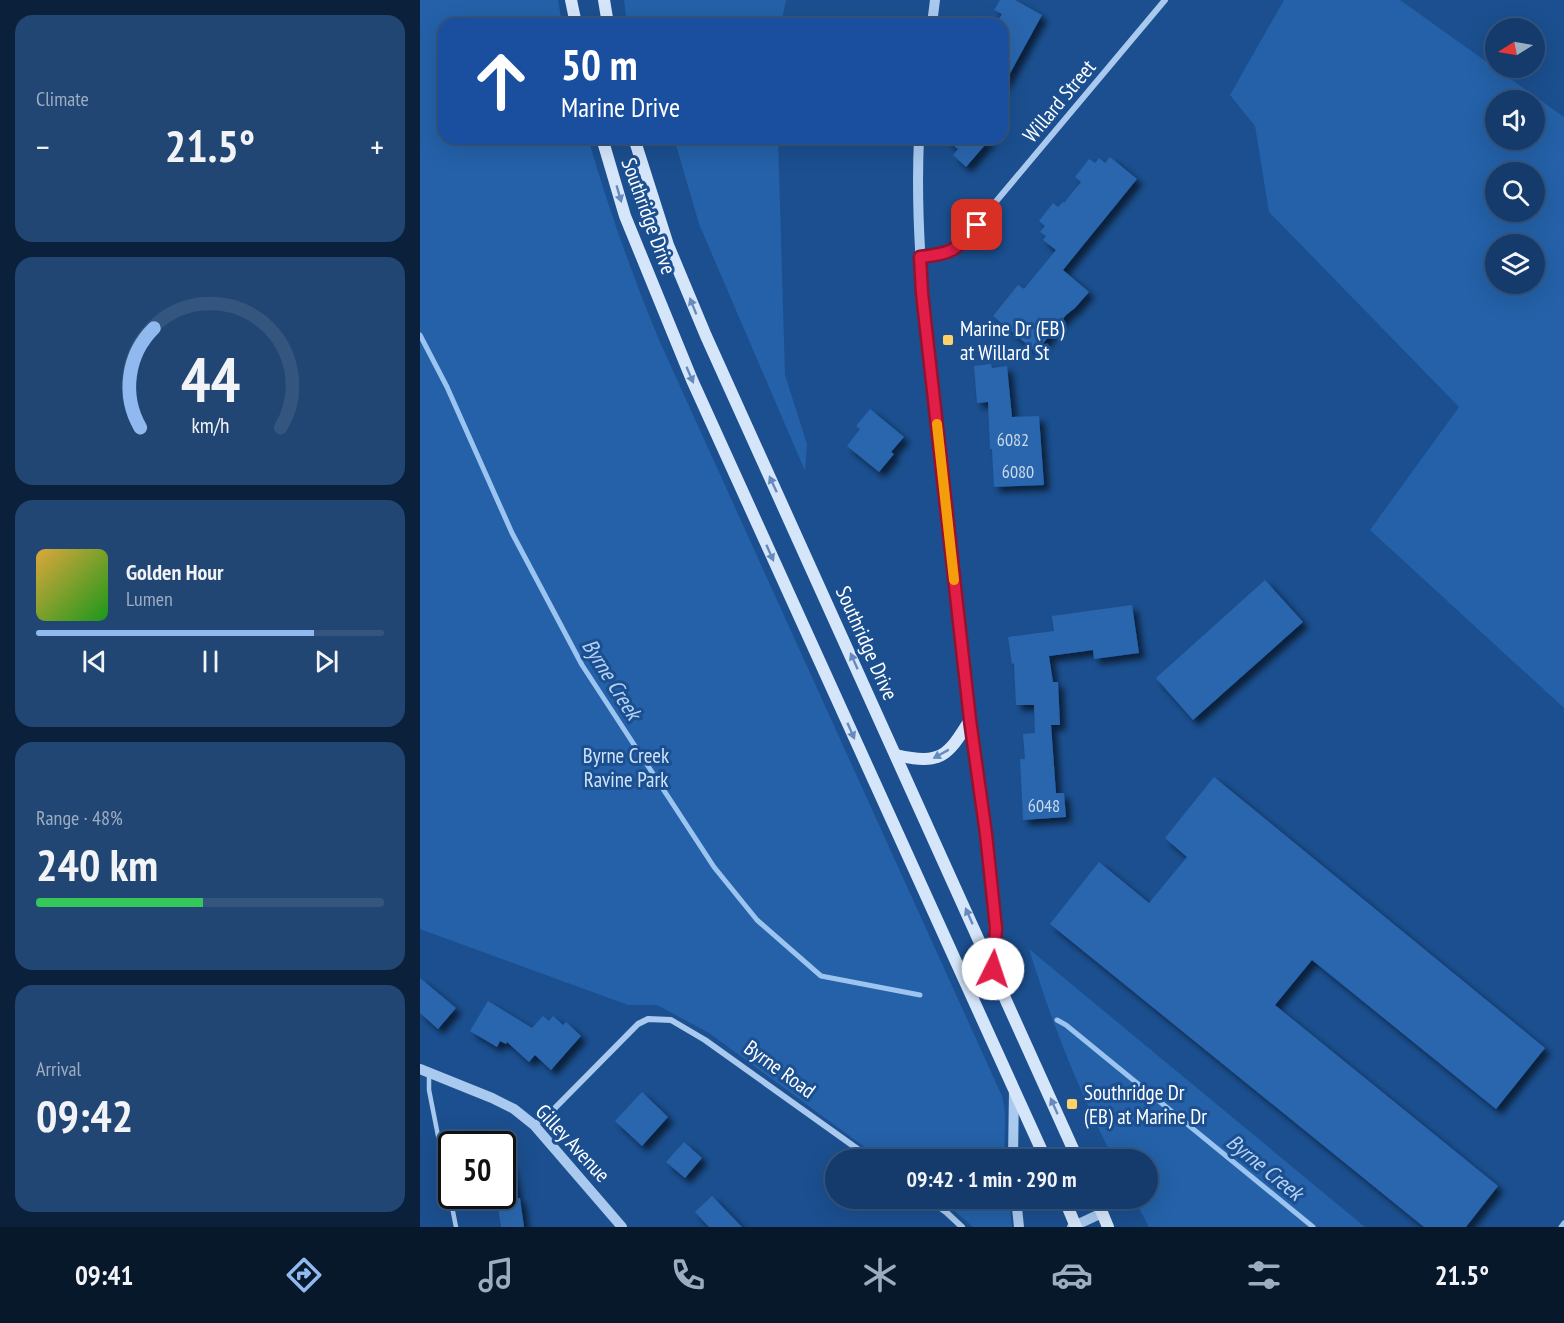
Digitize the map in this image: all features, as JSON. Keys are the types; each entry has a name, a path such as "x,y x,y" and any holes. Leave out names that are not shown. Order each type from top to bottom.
{"main road":[{"path":"571,0 575,18"},
{"path":"604,0 607,18"},
{"name":"Southridge Drive","path":"604,144 625,216 692,380 1041,1149"},
{"name":"Southridge Drive","path":"636,144 669,245 706,336 1073,1149"},
{"path":"896,755 918,760 941,756 954,745 970,720"},
{"path":"986,834 996,928 993,969"},
{"path":"1068,1209 1075,1226"},
{"path":"1100,1209 1108,1227"}],"street":[{"path":"933,18 935,0"},
{"name":"Willard Street","path":"920,257 945,254 962,242 1165,0"},
{"path":"919,144 918,216 922,293 970,720 986,834"},
{"name":"Byrne Road","path":"534,1125 552,1111 638,1024 648,1019 661,1019 671,1020 705,1040 858,1149"},
{"name":"Gilley Avenue","path":"424,1071 514,1109 534,1125 622,1227"},
{"path":"1014,1088 1014,1149"},
{"path":"942,1209 962,1227"},
{"path":"1017,1209 1019,1227"},
{"path":"1075,1226 1102,1213"}],"lane":[{"path":"424,1071 456,1227"}],"green space":[{"name":"Byrne Creek Ravine Park","path":"420,0 558,0 561,18 438,18 438,144 590,144 621,241 660,342 1002,1096 1005,1111 1005,1149 867,1149 709,1033 657,1005 628,1005 420,929"},
{"path":"624,0 786,0 782,18 626,18"},
{"path":"1284,0 1400,0 1485,61 1485,78 1509,78 1526,90 1485,90 1485,150 1545,150 1545,103 1564,117 1564,708 1370,530 1459,407 1269,212 1255,126 1230,95"},
{"path":"676,144 778,144 785,375 807,444 805,471 699,224"},
{"path":"1029,949 1365,1227 1149,1227 1139,1209 1158,1209 1158,1149 1109,1149 1089,1108 1047,1003"},
{"path":"952,1209 1010,1209 1012,1227 973,1227"}],"building":[{"path":"1000,0 1015,0 1042,15 1008,77 1008,18 1000,18 1002,14 994,10"},
{"path":"952,144 986,144 966,167 953,155 958,149"},
{"path":"1110,157 1137,179 1063,270 1089,292 1066,315 1036,352 993,316 1018,285 1024,289 1056,250 1043,240 1046,236 1040,232 1045,226 1039,221 1053,203 1058,207 1064,203 1081,182 1075,177 1089,159 1095,163 1099,158 1105,163"},
{"path":"991,364 992,368 1007,366 1012,417 1039,416 1044,485 994,487 988,402 977,403 974,366"},
{"path":"870,409 904,437 891,452 894,454 879,472 847,446 860,429 856,426"},
{"path":"1265,580 1303,622 1193,720 1156,678"},
{"path":"1132,605 1139,653 1094,659 1093,650 1049,656 1053,682 1058,682 1060,725 1051,725 1056,793 1064,793 1066,817 1023,820 1020,759 1025,759 1023,734 1035,733 1034,705 1016,705 1014,663 1012,664 1008,637 1054,631 1052,616"},
{"path":"1214,777 1545,1048 1496,1109 1312,960 1275,1005 1498,1186 1466,1227 1424,1227 1050,924 1099,862 1149,903 1187,857 1165,838"},
{"path":"420,978 456,1008 438,1029 420,1013"},
{"path":"488,1001 532,1028 543,1016 549,1021 553,1016 563,1025 566,1022 581,1036 551,1070 535,1055 529,1062 507,1042 506,1044 500,1041 497,1047 470,1031"},
{"path":"642,1092 668,1117 642,1146 615,1121"},
{"path":"684,1142 702,1158 685,1178 666,1162"},
{"path":"516,1193 517,1198 520,1198 524,1227 501,1227 498,1209 516,1209"},
{"path":"712,1196 742,1227 709,1227 695,1212"}],"waterway":[{"name":"Byrne Creek","path":"420,335 447,387 512,533 582,665 714,867 757,920 821,976 920,995"},
{"name":"Byrne Creek","path":"1057,1020 1313,1227"},
{"path":"1561,1227 1564,1223"}],"slow traffic":[{"path":"937,424 954,580"}],"place":[{"name":"Marine Dr (EB) at Willard St","path":"948,340"},
{"name":"Southridge Dr (EB) at Marine Dr","path":"1072,1104"}],"route":[{"path":"977,225 962,242 945,254 920,257 922,293 970,720 996,928 993,969"}]}
